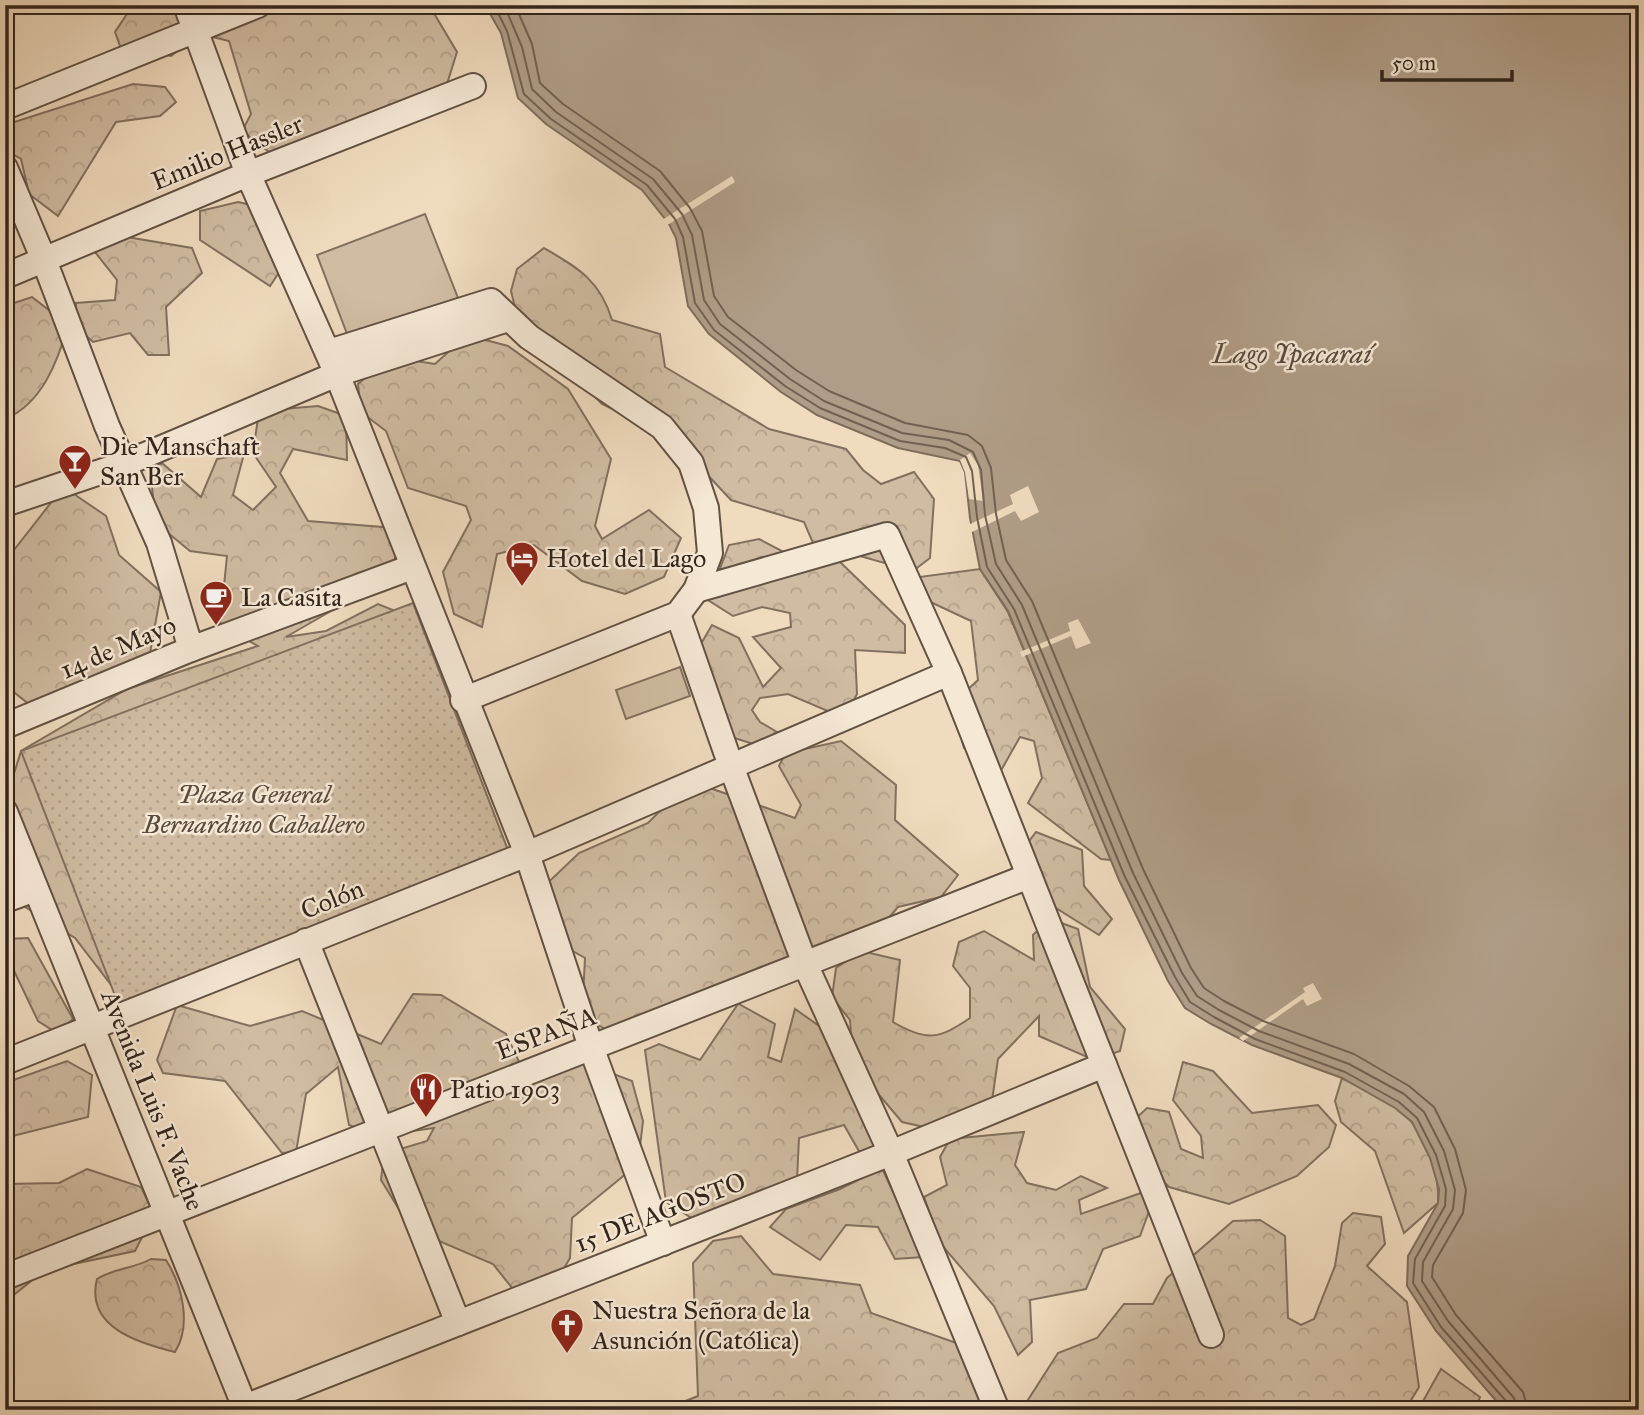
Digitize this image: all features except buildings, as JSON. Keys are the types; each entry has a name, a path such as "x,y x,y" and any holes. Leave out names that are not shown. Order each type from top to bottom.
{"street":[{"path":"186,5 248,174 333,363 463,700 527,853 592,1047 663,1243"},
{"path":"5,107 258,5"},
{"name":"Emilio Hassler","path":"5,275 248,174 473,86"},
{"path":"5,168 124,464 159,543 191,649"},
{"path":"5,504 124,464 333,363 508,319 528,337 662,427 691,464 706,508 710,553 696,590 678,614 463,700"},
{"path":"696,590 887,535 949,673 1211,1335"},
{"name":"14 de Mayo","path":"5,726 191,649 412,567"},
{"path":"678,614 805,964 891,1153 997,1410"},
{"name":"Colón","path":"5,1062 527,853 949,673"},
{"name":"Avenida Luis F. Vache","path":"5,812 23,879 90,1026 168,1214 242,1409"},
{"name":"ESPAÑA","path":"5,1276 1029,876"},
{"path":"5,900 23,879"},
{"path":"306,941 457,1323"},
{"name":"15 DE AGOSTO","path":"242,1409 891,1153 1104,1065"}],"green space":[{"path":"133,5 429,5 457,52 446,87 370,134 269,152 242,131 251,114 229,41 200,34 171,56 120,46 115,32"},
{"path":"133,84 165,87 176,102 160,116 116,122 58,216 29,194 21,159 5,150 5,125"},
{"path":"238,202 273,210 290,256 270,286 200,240 200,211"},
{"path":"425,214 458,298 349,339 317,255"},
{"path":"103,233 192,248 202,273 166,307 169,355 148,355 130,333 93,342 74,325 76,303 115,300 117,280 95,252"},
{"path":"544,248 586,276 601,295 612,320 660,334 665,367 769,429 846,449 863,470 881,484 914,472 934,499 930,558 913,571 813,543 804,522 731,500 674,439 602,404 518,320 511,291 517,269"},
{"path":"32,297 68,325 53,367 39,392 18,412 5,419 5,363 8,356 5,350 5,306"},
{"path":"467,335 508,346 568,389 611,459 595,526 602,539 649,510 681,538 664,577 625,594 582,581 534,545 497,554 482,627 454,614 443,572 471,520 466,506 408,488 386,431 361,412 358,384 390,357 435,364"},
{"name":"Plaza General Bernardino Caballero","path":"318,406 346,416 347,460 293,449 280,473 308,521 395,528 395,574 286,637 326,631 378,604 418,620 438,689 467,721 463,749 483,867 444,901 341,923 112,986 75,938 25,907 8,793 21,751 127,689 258,646 220,625 227,556 190,551 156,523 150,469 162,463 201,497 217,459 244,454 233,495 253,510 276,487 253,453 259,411"},
{"path":"71,492 106,516 119,555 161,592 149,659 30,705 5,685 5,571 14,550 57,495"},
{"path":"759,539 797,559 836,558 905,625 905,653 855,650 857,694 844,718 788,694 760,698 752,710 760,722 794,742 787,753 841,741 896,785 895,820 958,875 941,897 898,907 861,951 900,960 893,1022 915,1033 933,1035 950,1030 970,1018 970,988 953,966 959,942 984,931 1034,960 1033,935 1050,919 1078,929 1090,987 1125,1029 1120,1051 1094,1060 1039,1036 1039,1016 998,1059 992,1101 946,1132 902,1122 853,1064 850,1020 832,997 836,968 859,953 756,981 739,1004 775,1024 768,1057 781,1062 795,1009 825,1030 879,1147 860,1153 844,1125 799,1138 797,1179 703,1225 666,1202 645,1050 659,1044 700,1060 738,1004 608,1031 582,1015 585,958 548,937 538,892 579,853 648,823 690,781 795,818 801,805 779,766 785,754 728,736 718,692 692,659 712,625 739,638 763,687 781,668 753,637 791,627 790,613 762,607 733,616 708,600 729,545"},
{"path":"980,569 1008,612 1111,860 1101,859 1028,803 1042,778 1034,741 1020,737 999,774 964,748 952,704 978,680 971,621 924,599 919,577"},
{"name":"Plaza General Bernardino Caballero","path":"413,603 511,858 119,1006 21,751"},
{"path":"680,667 690,696 626,719 616,690"},
{"path":"1036,832 1082,850 1084,886 1112,919 1099,935 1048,903 1024,848"},
{"path":"28,938 73,1019 57,1033 38,1021 5,952 5,939"},
{"path":"413,994 441,995 506,1034 530,1085 580,1061 632,1081 643,1121 638,1164 572,1218 570,1258 556,1282 512,1288 493,1264 411,1229 381,1180 384,1154 427,1141 434,1128 377,1136 349,1125 338,1067 306,1094 296,1152 282,1153 225,1081 163,1073 157,1060 177,1005 250,1026 302,1011 381,1044"},
{"path":"67,1061 92,1075 88,1117 5,1138 5,1083"},
{"path":"1183,1062 1213,1071 1252,1113 1318,1105 1336,1125 1329,1147 1297,1176 1229,1204 1169,1187 1140,1158 1132,1122 1147,1108 1169,1112 1181,1149 1203,1158 1201,1136 1173,1100"},
{"path":"1342,1078 1404,1114 1417,1129 1428,1149 1435,1171 1438,1203 1404,1233 1375,1151 1341,1122 1335,1101"},
{"path":"1024,1132 1015,1165 1027,1183 1056,1190 1081,1176 1107,1188 1079,1200 1081,1214 1141,1193 1152,1203 1140,1236 1103,1249 1086,1289 1030,1300 1032,1342 1018,1355 994,1306 940,1243 924,1197 947,1185 940,1157 950,1139"},
{"path":"882,1168 923,1257 895,1259 878,1227 846,1225 820,1260 770,1227 786,1209 840,1189"},
{"path":"87,1169 141,1187 154,1214 135,1251 45,1270 5,1302 5,1184 59,1183"},
{"path":"1353,1213 1381,1217 1385,1244 1367,1266 1407,1302 1419,1387 1405,1410 1027,1410 1026,1403 1058,1353 1097,1338 1124,1304 1153,1304 1167,1278 1233,1221 1260,1220 1285,1236 1288,1318 1301,1325 1314,1319 1335,1266 1342,1223"},
{"path":"741,1236 773,1274 860,1285 871,1313 982,1352 994,1410 663,1410 698,1396 693,1263 713,1241"},
{"path":"151,1259 166,1260 177,1281 184,1318 183,1330 175,1352 146,1344 118,1330 107,1321 95,1296 97,1279"},
{"path":"1441,1369 1480,1397 1475,1410 1418,1410"}],"water":[{"name":"Lago Ypacaraí","path":"485,5 1639,5 1639,1410 1504,1410 1436,1331 1407,1286 1408,1256 1438,1203 1439,1189 1430,1158 1412,1122 1395,1108 1342,1078 1252,1045 1185,1008 1168,981 1119,880 1008,611 980,569 965,472 960,461 898,448 817,415 781,392 709,334 688,306 676,238 669,224 642,190 546,124 518,98 501,33"}],"pier":[{"path":"732,176 735,182 669,224 666,225 662,220"},
{"path":"970,453 978,465 983,501 969,499 965,472 960,460"},
{"path":"1028,486 1039,512 1021,521 1015,511 970,533 968,525 1013,504 1010,495"},
{"path":"1078,619 1091,643 1076,649 1071,636 1022,657 1020,652 1070,631 1068,623"},
{"path":"1313,983 1322,999 1307,1006 1303,999 1243,1041 1239,1038 1305,992 1303,988"}],"place":[{"name":"Die Manschaft San Ber","path":"75,491"},
{"name":"Hotel del Lago","path":"522,588"},
{"name":"La Casita","path":"216,627"},
{"name":"Patio 1903","path":"426,1119"},
{"name":"Nuestra Señora de la Asunción (Católica)","path":"567,1355"}]}
